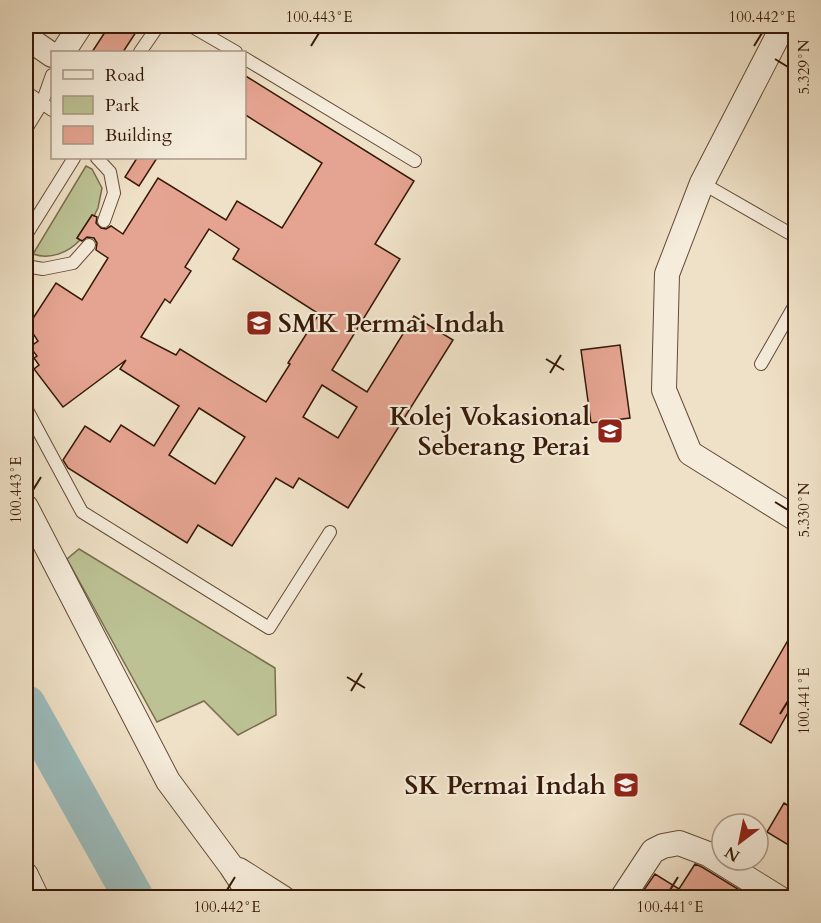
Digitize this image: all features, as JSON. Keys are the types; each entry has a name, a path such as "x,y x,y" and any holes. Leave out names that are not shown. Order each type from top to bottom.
{"street":[{"path":"64,51 80,26"},
{"path":"783,26 702,183 667,274 664,390 690,453 795,519"},
{"path":"26,37 51,54"},
{"path":"26,507 168,781 252,897"},
{"path":"622,897 653,851 663,846 679,843 708,854 779,897"},
{"path":"231,866 283,897"},
{"path":"26,875 37,897"}],"lane":[{"path":"141,51 158,26"},
{"path":"191,26 234,51"},
{"path":"246,59 415,161"},
{"path":"26,129 47,106 51,81"},
{"path":"26,92 47,106"},
{"path":"26,235 73,159"},
{"path":"98,159 110,172 114,192 104,221"},
{"path":"702,183 795,237"},
{"path":"26,266 43,269 73,262 89,245"},
{"path":"761,364 795,303"},
{"path":"26,408 81,512 269,628 330,532"}],"green space":[{"path":"86,166 92,169 102,188 98,208 77,238 80,240 70,249 52,256 33,254"},
{"path":"79,549 275,668 276,715 238,735 204,701 157,722 67,559"}],"building":[{"path":"109,26 140,26 124,51 93,51"},
{"path":"246,76 414,181 375,244 400,259 332,370 367,392 414,316 453,340 348,508 299,478 293,488 276,478 232,546 198,525 187,543 68,468 63,460 85,426 110,442 121,425 154,446 179,406 120,369 126,360 63,407 34,369 39,365 34,358 37,356 30,347 38,341 28,326 56,283 82,300 108,258 96,250 97,243 94,238 87,237 82,241 77,238 92,215 97,217 96,223 101,228 106,229 111,226 123,234 158,178 226,220 237,201 282,228 322,163 246,115","holes":["209,229 239,249 233,259 319,314 266,402 180,349 176,355 141,337 165,299 170,303 191,271 185,267","322,385 357,407 338,438 303,417","199,408 245,437 215,484 169,455"]},
{"path":"136,159 156,159 139,186 125,177"},
{"path":"620,345 630,418 591,423 581,350"},
{"path":"795,628 795,700 771,743 740,724"},
{"path":"784,803 795,810 795,849 770,834 770,827"},
{"path":"695,864 751,897 639,897 655,874 679,889"}],"waterway":[{"path":"26,705 134,898"}],"place":[{"name":"SMK Permai Indah","path":"259,323"},
{"name":"Kolej Vokasional Seberang Perai","path":"610,431"},
{"name":"SK Permai Indah","path":"626,785"}]}
